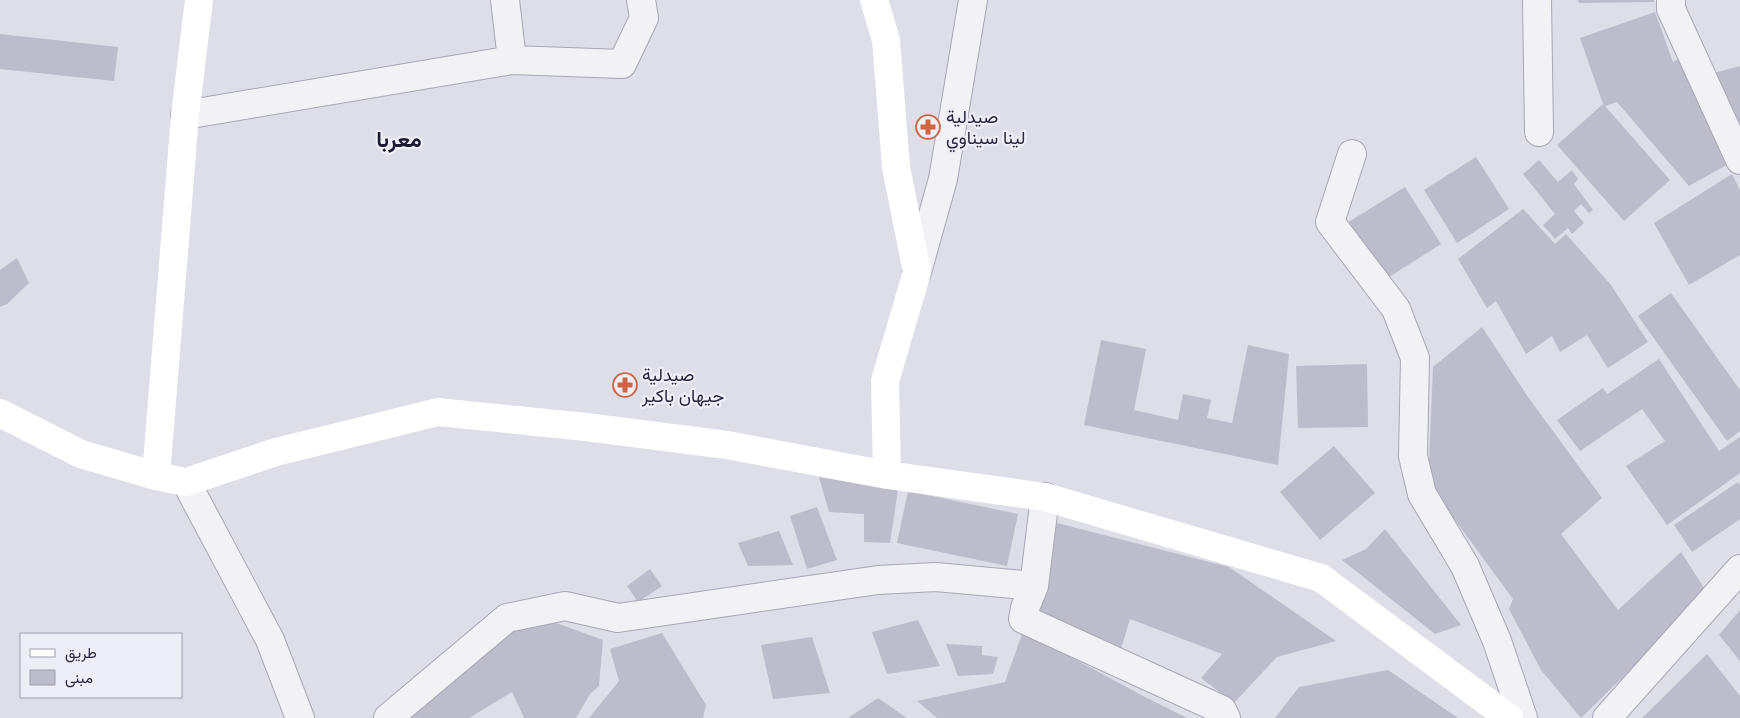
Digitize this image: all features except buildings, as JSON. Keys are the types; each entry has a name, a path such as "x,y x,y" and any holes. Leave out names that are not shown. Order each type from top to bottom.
{"main road":[{"path":"156,476 185,114 199,0"},
{"path":"874,0 886,40 896,167 917,272 885,381 887,475"},
{"path":"0,413 81,454 156,476 186,482 276,452 438,412 586,427 726,446 887,475 1045,497 1321,578 1509,718"}],"street":[{"path":"505,0 512,60"},
{"path":"185,114 512,60 622,64 644,18 641,0"},
{"path":"917,272 943,179 973,0"},
{"path":"1537,0 1539,132"},
{"path":"1671,0 1671,9 1740,160"},
{"path":"1352,154 1330,222 1396,309 1415,358 1414,456 1422,494 1465,566 1497,641 1523,718"},
{"path":"186,482 270,640 300,718"},
{"path":"1045,497 1034,586 1025,608 1023,619 1222,710 1226,718"},
{"path":"1607,718 1740,569"},
{"path":"388,718 506,618 565,606 618,618 878,580 936,577 1034,586"}],"place":[{"name":"صيدلية لينا سيناوي","path":"928,127"},
{"name":"صيدلية جيهان باكير","path":"625,385"}],"district":[{"name":"معربا","path":"399,139"}]}
